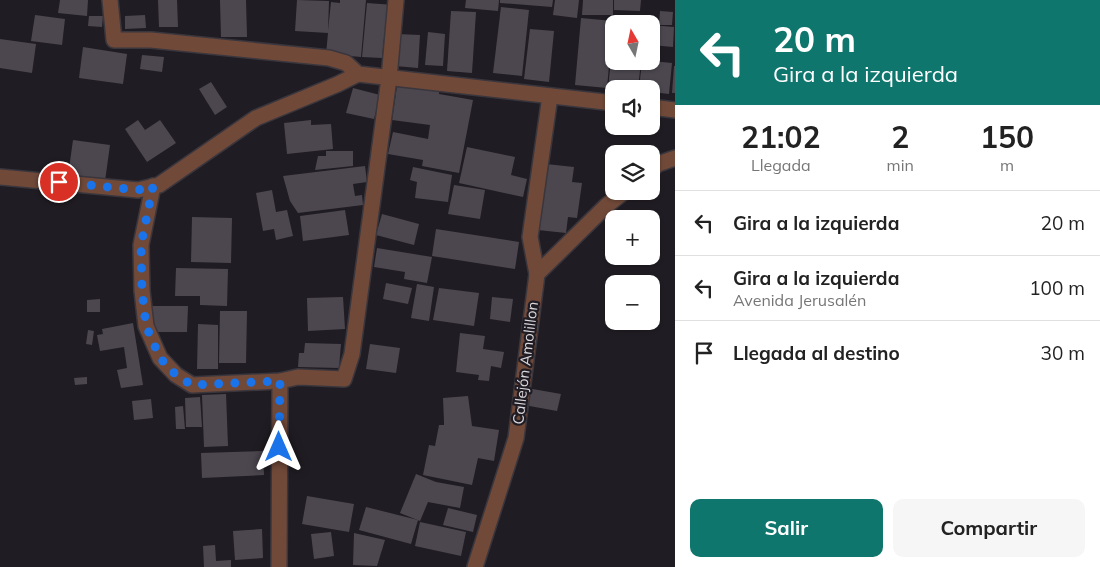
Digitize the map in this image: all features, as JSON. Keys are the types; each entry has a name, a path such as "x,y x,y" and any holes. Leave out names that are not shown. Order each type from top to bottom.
{"street":[{"path":"110,0 114,40 151,40 329,58 346,63 358,74"},
{"path":"153,186 141,245 142,291 146,326 160,358 176,375 192,385 280,381 298,377 344,380 352,354 389,78 396,0"},
{"path":"0,177 138,190 159,185 256,118 358,74 605,102"},
{"name":"Callejón Amolillon","path":"475,567 516,438 537,274 530,237 550,96"},
{"path":"660,108 675,110"},
{"path":"660,163 675,158"},
{"path":"537,274 614,200"},
{"path":"279,567 280,381"}],"building":[{"path":"60,0 88,0 87,16 58,13"},
{"path":"158,0 177,0 178,27 159,27"},
{"path":"220,0 246,0 247,37 221,37"},
{"path":"297,0 329,1 328,31 331,2 340,3 340,0 366,0 361,57 326,54 328,33 295,31"},
{"path":"466,0 499,0 498,11 465,8"},
{"path":"500,0 553,0 552,7 500,3"},
{"path":"555,0 579,0 577,18 553,15"},
{"path":"583,0 613,0 613,15 582,15"},
{"path":"614,0 641,0 640,11 614,10"},
{"path":"367,3 394,5 390,38 384,38 382,58 362,57"},
{"path":"501,7 529,10 522,76 493,73"},
{"path":"451,11 476,12 472,73 447,71"},
{"path":"660,11 673,12 672,25 660,25"},
{"path":"35,15 65,19 62,45 31,41"},
{"path":"145,15 146,28 125,29 125,16"},
{"path":"89,16 103,16 102,27 88,26"},
{"path":"581,18 605,20 605,70 609,70 608,80 605,80 605,88 575,85"},
{"path":"660,26 674,27 673,47 660,46"},
{"path":"530,29 554,31 549,82 524,79"},
{"path":"428,32 445,34 443,66 425,65"},
{"path":"397,34 420,35 418,68 395,66"},
{"path":"0,39 36,44 32,73 0,68"},
{"path":"83,47 127,54 123,84 79,78"},
{"path":"142,55 164,57 162,72 140,69"},
{"path":"660,62 672,63 669,94 660,93 660,80 640,80 641,70 660,70"},
{"path":"674,66 675,93 672,93"},
{"path":"610,70 640,70 639,80 609,80"},
{"path":"211,82 227,107 215,115 199,89"},
{"path":"397,86 439,91 439,94 473,100 459,173 422,166 423,160 388,154 393,132 428,139 430,125 392,120"},
{"path":"353,88 380,95 374,119 346,113"},
{"path":"138,120 145,130 160,120 176,143 147,162 125,129"},
{"path":"311,120 311,125 331,124 333,149 287,154 284,123"},
{"path":"73,140 110,145 105,181 68,176"},
{"path":"467,147 515,157 511,175 527,179 523,197 459,183"},
{"path":"326,151 353,151 353,166 315,170 318,156 326,156"},
{"path":"546,164 574,167 572,182 582,183 577,218 568,217 566,233 538,230"},
{"path":"365,166 367,182 353,184 355,196 362,195 363,205 298,213 290,201 283,176"},
{"path":"413,167 452,175 448,202 415,198 417,182 410,180"},
{"path":"454,185 485,190 480,219 448,214"},
{"path":"272,190 276,212 287,210 293,236 276,240 274,229 263,231 256,193"},
{"path":"345,210 349,235 303,241 300,216"},
{"path":"382,214 419,224 414,245 376,235"},
{"path":"192,217 232,218 231,263 191,262"},
{"path":"436,229 519,242 515,269 432,256"},
{"path":"377,248 432,257 427,283 404,279 405,272 374,267"},
{"path":"176,268 228,269 227,306 200,305 200,296 175,296"},
{"path":"386,283 412,288 408,304 383,299"},
{"path":"417,284 434,287 429,321 411,318"},
{"path":"439,288 479,293 474,326 433,320"},
{"path":"343,297 345,329 308,331 307,298"},
{"path":"492,297 513,299 510,322 490,319"},
{"path":"100,299 100,312 87,312 87,300"},
{"path":"150,306 188,306 187,332 150,332"},
{"path":"220,311 247,311 246,363 219,363"},
{"path":"133,323 143,385 121,388 117,370 127,368 124,347 100,351 97,335 103,334 102,329"},
{"path":"198,324 218,325 218,369 197,369"},
{"path":"88,330 94,331 92,345 86,344"},
{"path":"460,333 485,336 483,349 504,352 501,368 491,366 489,381 478,380 479,375 456,372"},
{"path":"305,343 341,344 339,368 298,367 299,353 304,353"},
{"path":"370,344 400,348 396,373 366,369"},
{"path":"87,377 87,384 75,385 74,378"},
{"path":"527,388 561,394 557,411 524,405"},
{"path":"226,394 228,446 204,447 202,395"},
{"path":"468,396 472,426 499,430 494,461 478,458 472,485 423,475 429,445 435,446 439,425 444,425 443,398"},
{"path":"200,397 202,427 186,427 185,398"},
{"path":"151,399 153,418 134,420 132,401"},
{"path":"183,406 185,429 176,429 175,407"},
{"path":"263,451 264,475 202,478 201,453"},
{"path":"416,474 436,482 464,487 460,508 428,502 420,521 400,513"},
{"path":"307,496 354,504 349,532 302,524"},
{"path":"366,507 418,520 411,544 359,530"},
{"path":"448,508 477,515 473,532 443,525"},
{"path":"420,522 466,532 461,556 415,546"},
{"path":"262,529 263,558 235,560 233,531"},
{"path":"331,532 334,556 314,559 311,534"},
{"path":"354,533 385,540 377,566 353,565"},
{"path":"215,545 216,561 231,560 231,567 204,567 203,546"}],"route":[{"path":"59,182 138,190 153,186 141,245 142,291 146,326 160,358 176,375 192,385 280,381 279,447"}]}
